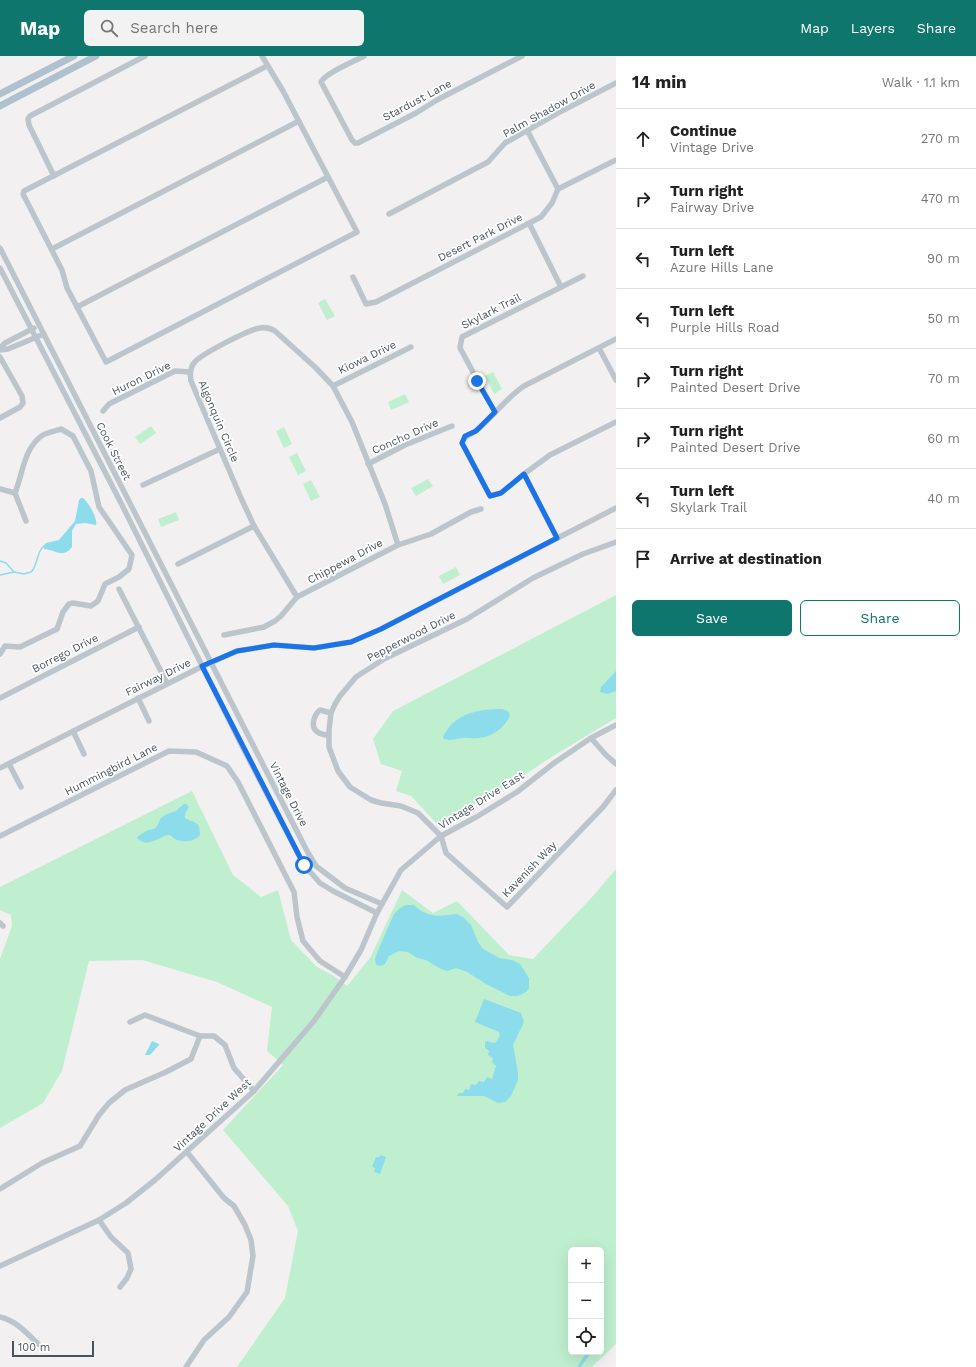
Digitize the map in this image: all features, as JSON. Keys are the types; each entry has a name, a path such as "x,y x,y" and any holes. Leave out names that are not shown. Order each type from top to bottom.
{"main road":[{"path":"0,94 74,56"},
{"path":"0,106 96,56"}],"street":[{"path":"54,176 29,125 28,119 30,116 145,56"},
{"path":"262,56 284,91 357,232 106,362 67,288 62,270 23,193 27,189 267,66"},
{"name":"Stardust Lane","path":"364,56 330,73 323,78 321,82 355,143 362,142 370,136 522,56"},
{"name":"Palm Shadow Drive","path":"389,214 488,162 505,143 556,114 616,83"},
{"path":"52,249 299,121"},
{"path":"527,130 558,189 616,160"},
{"path":"77,307 328,177"},
{"name":"Desert Park Drive","path":"353,277 366,304 376,302 540,217 552,203 558,189"},
{"path":"529,223 561,287"},
{"name":"Cook Street","path":"0,248 211,662"},
{"name":"Cook Street","path":"0,268 202,666"},
{"name":"Skylark Trail","path":"495,412 460,348 462,337 583,276"},
{"path":"0,349 5,343 39,325"},
{"name":"Algonquin Circle","path":"297,597 254,526 191,381 190,372 194,362 202,356 255,329 266,328 275,331 316,368 332,386 352,422 385,504 398,545"},
{"path":"0,349 8,349 44,334"},
{"path":"616,339 524,386 476,431 465,436 462,443 490,496 501,493 550,455 616,422"},
{"name":"Kiowa Drive","path":"332,386 411,347"},
{"path":"599,348 616,380"},
{"path":"0,356 22,396 23,403 20,407 0,418"},
{"name":"Huron Drive","path":"103,411 110,404 175,371 190,372"},
{"name":"Concho Drive","path":"368,464 405,445 452,426"},
{"path":"0,654 5,646 20,647 57,629 63,612 69,604 73,603 90,606 98,601 105,584 119,577 129,569 132,555 99,507 91,471 73,436 61,429 45,434 34,442 29,450 15,492 26,521"},
{"path":"143,486 220,449"},
{"path":"524,474 557,538"},
{"path":"0,489 15,492"},
{"name":"Fairway Drive","path":"0,768 202,666 237,651 274,645 314,648 351,642 381,629 616,508"},
{"name":"Chippewa Drive","path":"224,635 264,627 271,624 281,616 297,597 398,545 432,534 471,512 481,509"},
{"path":"178,564 254,526"},
{"name":"Pepperwood Drive","path":"441,836 418,814 401,806 371,800 350,786 338,771 332,760 328,735 331,713 338,700 356,677 384,659 467,619 533,578 583,554 616,542"},
{"path":"119,588 168,683"},
{"name":"Borrego Drive","path":"0,698 139,627"},
{"name":"Vintage Drive","path":"211,662 316,866 345,888 382,904"},
{"name":"Vintage Drive","path":"202,666 304,865 320,883 377,913"},
{"path":"138,698 150,720"},
{"path":"328,735 317,732 313,726 313,722 315,715 320,710 331,713"},
{"name":"Vintage Drive East","path":"377,913 401,870 441,836 478,816 517,792 554,763 591,738 616,725"},
{"path":"73,731 84,754"},
{"path":"591,738 606,756 616,764"},
{"name":"Hummingbird Lane","path":"0,836 169,751 196,752 227,766 238,782 294,892 297,916 303,941 320,961 345,977"},
{"path":"9,764 21,787"},
{"name":"Kavenish Way","path":"441,836 446,853 506,907 603,807 616,790"},
{"name":"Vintage Drive West","path":"1,1264 99,1220 126,1203 156,1180 254,1091 314,1021 345,977 361,950 377,913"},
{"path":"130,1022 145,1015 200,1036 214,1036 225,1045 234,1068 254,1091"},
{"path":"0,1189 42,1163 80,1146 99,1115 109,1103 125,1090 191,1059 200,1036"},
{"path":"186,1367 204,1340 229,1316 247,1292 253,1256 251,1240 245,1225 234,1206 224,1198 187,1152"},
{"path":"99,1220 112,1237 128,1253 131,1268 127,1278 120,1287"},
{"path":"0,1317 10,1320 23,1329 38,1344"}],"green space":[{"path":"325,299 335,316 327,320 318,303"},
{"path":"493,372 502,389 494,394 485,376"},
{"path":"405,394 409,402 391,410 388,402"},
{"path":"151,426 156,433 140,444 135,437"},
{"path":"284,427 292,444 284,448 276,431"},
{"path":"297,453 306,471 298,475 289,457"},
{"path":"428,479 433,486 416,496 411,488"},
{"path":"311,480 320,497 311,501 303,484"},
{"path":"176,512 179,520 161,527 158,519"},
{"path":"456,567 460,575 443,584 439,576"},
{"path":"616,595 616,718 553,756 506,787 438,825 411,796 396,791 402,771 381,764 373,739 393,711"},
{"path":"192,791 233,875 261,897 278,890 291,940 317,967 334,976 347,986 370,958 402,890 433,913 457,901 509,955 533,959 593,896 616,869 616,1344 592,1367 237,1367 285,1298 298,1231 288,1206 223,1130 283,1065 267,1051 272,1007 217,982 142,960 89,961 62,1071 43,1103 0,1128 0,959 12,926 11,915 0,910 0,887"}],"water":[{"path":"81,498 85,500 90,507 96,519 96,525 85,523 76,524 72,531 72,547 66,553 59,553 44,549 43,546 46,543 59,540 75,521 79,500"},
{"path":"616,671 616,691 607,694 600,692 601,687"},
{"path":"502,709 508,711 510,716 501,728 492,734 482,738 450,740 443,738 452,724 464,715 479,711"},
{"path":"184,804 189,807 185,814 185,818 196,823 199,827 200,835 198,837 193,840 180,841 166,835 150,842 141,841 137,838 148,830 154,829 161,818 176,811"},
{"path":"406,905 414,905 421,911 428,914 437,916 457,914 464,918 471,925 478,942 483,949 499,958 512,960 520,964 529,978 529,988 526,992 518,996 510,996 486,984 467,972 456,968 447,971 441,969 426,960 417,958 408,952 400,951 395,953 389,956 385,964 381,966 376,965 375,959 394,914"},
{"path":"484,999 521,1013 524,1022 513,1045 518,1080 511,1096 505,1102 498,1103 484,1096 457,1096 459,1093 463,1093 465,1089 469,1090 471,1084 476,1085 479,1081 484,1082 487,1077 492,1079 496,1066 492,1062 493,1058 488,1055 489,1051 485,1048 485,1042 495,1043 500,1036 499,1032 475,1022"},
{"path":"152,1041 159,1045 150,1055 145,1055"},
{"path":"381,1155 386,1157 380,1174 374,1172 375,1168 372,1167 376,1157"},
{"path":"585,1355 589,1355 581,1367 577,1367"}],"waterway":[{"path":"0,575 14,572 24,574 31,572 43,547"},
{"path":"0,561 6,563 14,572"}],"route":[{"path":"304,865 202,666 237,651 274,645 314,648 351,642 381,629 557,538 524,474 501,493 490,496 472,463 462,443 463,440 465,436 476,431 495,412 477,381"}]}
